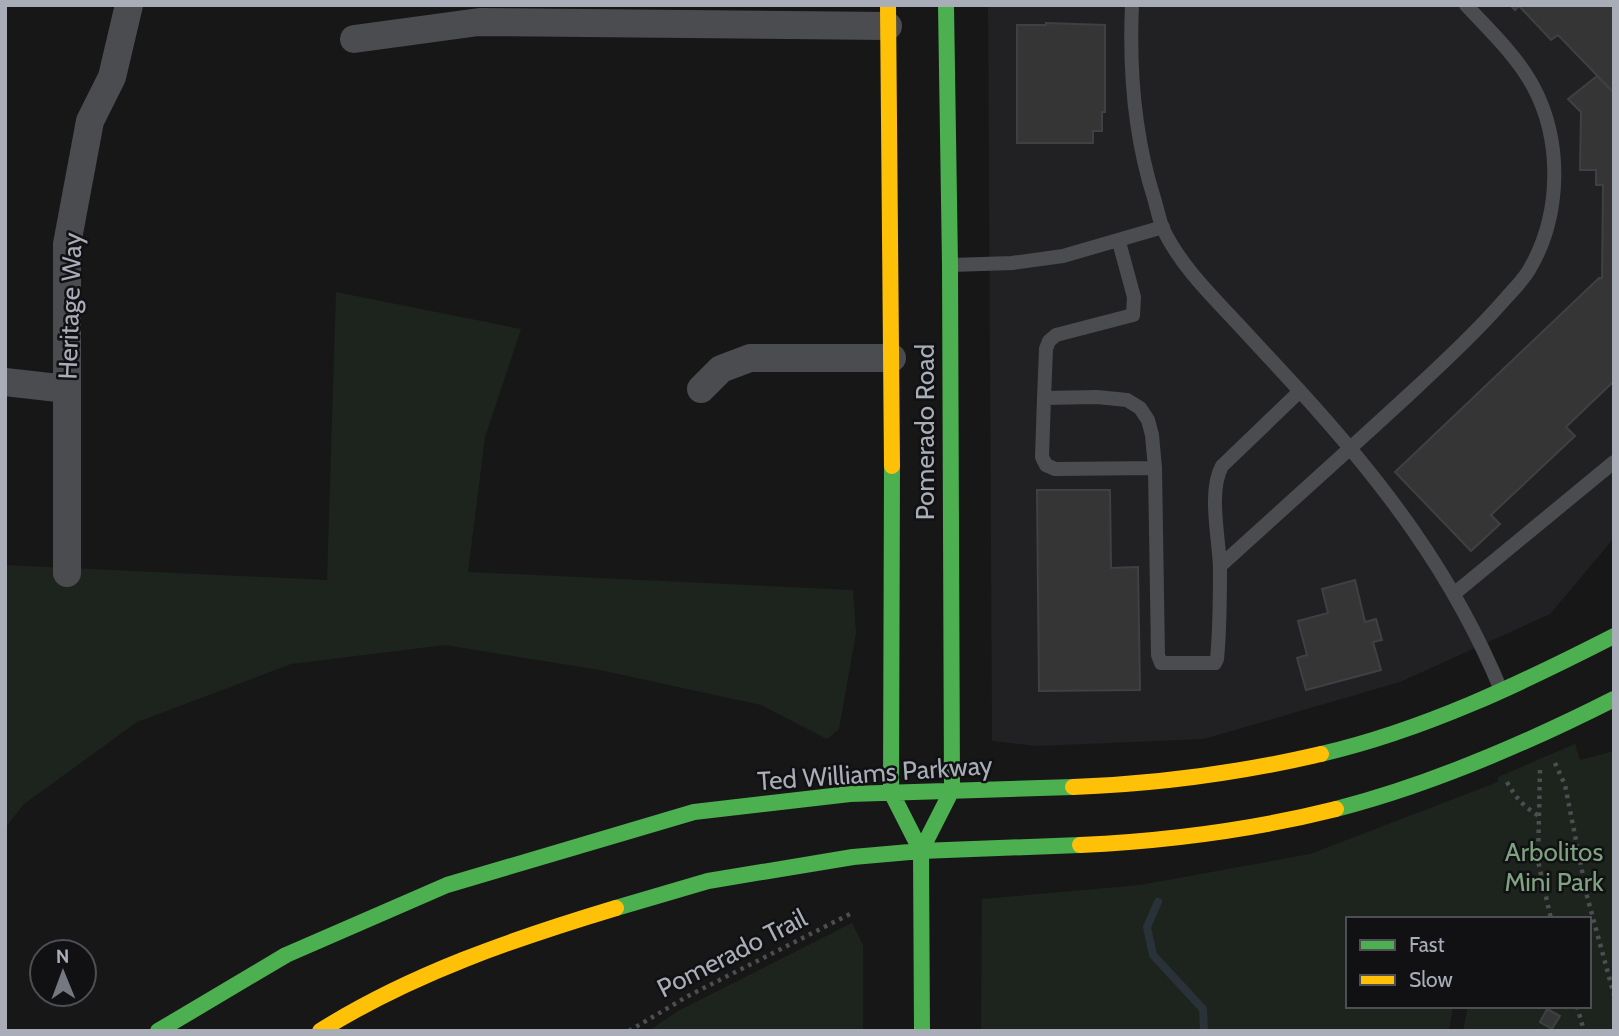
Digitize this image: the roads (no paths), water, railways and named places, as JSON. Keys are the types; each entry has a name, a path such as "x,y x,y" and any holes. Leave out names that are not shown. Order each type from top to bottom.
{"main road":[{"name":"Pomerado Road","path":"921,851 952,790 946,5"},
{"name":"Pomerado Road","path":"888,16 892,358 891,792 921,851 922,1031"},
{"name":"Ted Williams Parkway","path":"159,1031 286,955 447,886 694,812 850,794 1130,785 1268,766 1338,750 1502,692 1614,636"},
{"path":"320,1031 347,1014 434,970 571,922 708,881 853,857 921,851 1142,842 1202,835 1323,812 1425,783 1543,735 1614,699"}],"street":[{"name":"Heritage Way","path":"67,573 67,244 90,121 112,77 129,5"},
{"path":"354,39 479,22 888,16"},
{"path":"701,389 721,369 750,358 892,358"},
{"path":"5,382 67,389"}],"lane":[{"path":"1132,5 1134,112 1142,160 1163,228 1193,277 1351,448 1422,541 1455,593 1480,640 1502,692"},
{"path":"1220,566 1483,325 1528,272 1536,257 1550,215 1554,186 1554,162 1541,105 1533,86 1511,55 1466,5"},
{"path":"950,265 1047,259 1119,242 1163,228"},
{"path":"1119,242 1134,297 1133,315 1056,335 1049,341 1046,349 1042,457 1046,465 1055,470 1154,468"},
{"path":"1044,398 1127,400 1140,408 1148,420 1152,435 1154,468 1158,655 1161,663 1215,663 1220,566 1216,517 1218,473 1222,466 1300,391"},
{"path":"1455,593 1614,462"}],"waterway":[{"path":"1158,902 1147,927 1153,955 1203,1009 1204,1031"}],"park label":[{"name":"Arbolitos Mini Park","path":"1554,867"}]}
